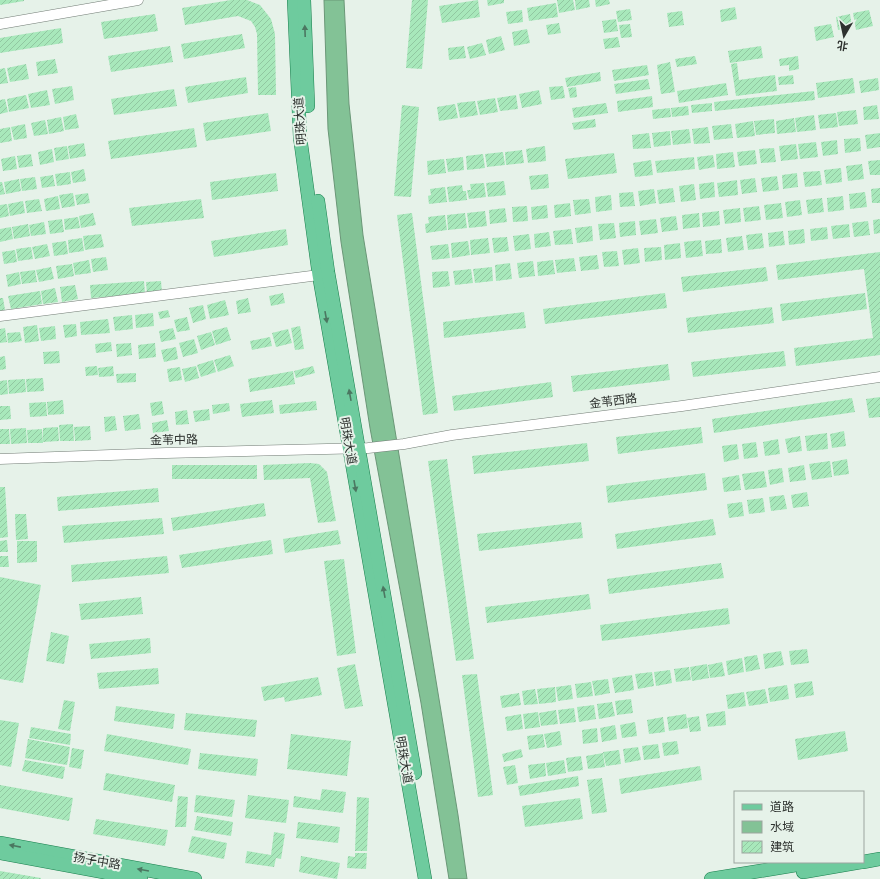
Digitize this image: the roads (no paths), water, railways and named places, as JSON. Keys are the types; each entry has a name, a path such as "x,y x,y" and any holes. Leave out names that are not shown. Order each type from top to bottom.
{"main road":[{"name":"明珠大道","path":"294,0 300,137 319,275 359,449 425,879"},
{"name":"明珠大道","path":"304,0 309,136 328,272 434,879"},
{"name":"扬子中路","path":"0,843 195,879"},
{"path":"864,854 880,851"},
{"name":"扬子中路","path":"0,854 141,879"},
{"path":"864,862 880,859"},
{"path":"711,879 808,863"},
{"path":"759,879 856,863"}],"street":[{"path":"0,24 138,0"},
{"path":"0,316 319,275"},
{"name":"金苇西路","path":"359,449 404,444 452,435 682,406 880,377"},
{"name":"金苇中路","path":"0,459 166,453 359,449"}],"water":[{"path":"324,0 344,0 349,104 363,235 458,815 467,879 449,879 421,703 370,428 341,242 328,129"}]}
